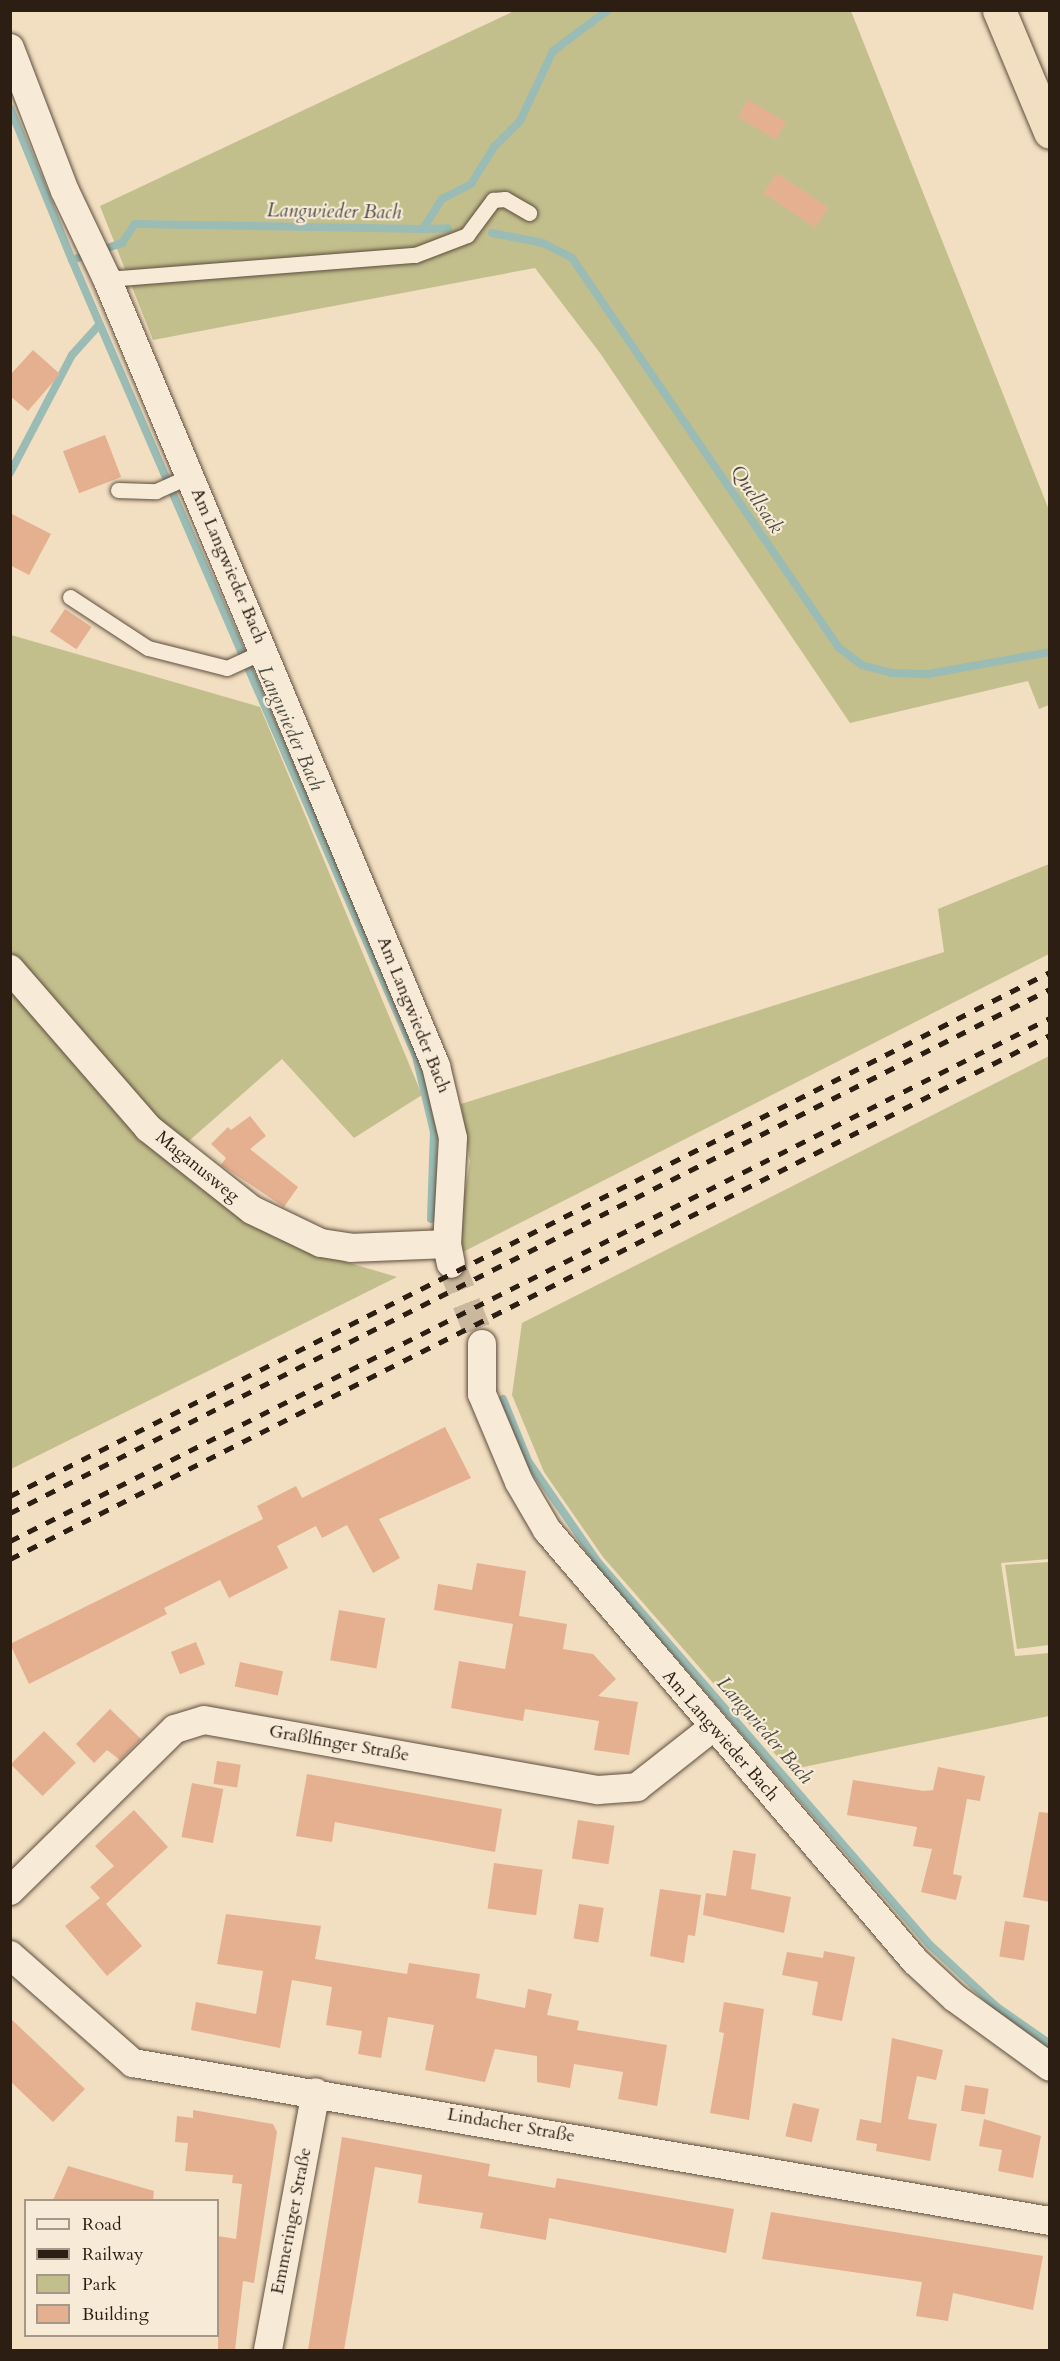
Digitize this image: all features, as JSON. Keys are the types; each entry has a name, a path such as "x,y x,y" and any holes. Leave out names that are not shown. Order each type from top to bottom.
{"highway":[{"path":"999,10 1050,132"}],"street":[{"name":"Am Langwieder Bach","path":"10,48 99,262 183,479 446,1094 453,1138 449,1254"},
{"name":"Maganusweg","path":"10,969 148,1128 252,1210 321,1243 351,1248 449,1254"},
{"name":"Am Langwieder Bach","path":"483,1344 482,1394 519,1482 547,1530 712,1728 915,1961 955,1998 1050,2067"},
{"name":"Graßlfinger Straße","path":"10,1891 175,1729 204,1720 598,1790 637,1787 712,1728"},
{"name":"Lindacher Straße","path":"10,1955 133,2062 1050,2221"},
{"name":"Emmeringer Straße","path":"268,2350 316,2092"}],"lane":[{"path":"99,262 415,255 467,235 493,200 505,199 529,213"},
{"path":"118,490 162,488 183,479"},
{"path":"70,597 148,648 232,666 257,654"}],"green space":[{"path":"514,11 851,11 1049,510 1049,705 1039,709 1028,681 850,723 600,353 535,268 153,340 100,206"},
{"path":"11,635 260,707 422,1095 354,1138 282,1059 182,1147 11,960"},
{"path":"1049,864 1049,954 461,1253 456,1241 470,1162 461,1104 944,952 938,909"},
{"path":"11,976 110,1097 336,1259 397,1277 11,1469"},
{"path":"1049,1056 1049,1559 1001,1563 1015,1656 1049,1653 1049,1716 789,1770 603,1557 544,1472 512,1395 522,1323"},
{"path":"1049,1562 1049,1645 1017,1649 1005,1565"}],"building":[{"path":"748,100 786,122 776,139 738,117"},
{"path":"777,173 828,208 815,228 764,193"},
{"path":"33,350 60,374 28,411 10,396 10,375"},
{"path":"105,435 121,477 79,493 63,451"},
{"path":"10,513 51,534 29,575 10,565"},
{"path":"65,609 92,627 76,649 50,631"},
{"path":"250,1116 266,1136 250,1149 298,1187 284,1207 221,1165 226,1158 211,1144 228,1127 231,1130"},
{"path":"445,1427 471,1478 379,1519 400,1558 373,1573 347,1525 322,1538 316,1526 277,1546 288,1568 229,1598 220,1580 164,1608 167,1614 29,1684 10,1644 263,1519 257,1506 296,1486 302,1498"},
{"path":"477,1563 526,1571 519,1616 567,1624 563,1649 593,1654 616,1679 598,1696 638,1702 629,1755 594,1750 599,1721 525,1709 523,1721 451,1708 459,1661 505,1669 513,1624 434,1610 438,1584 472,1590"},
{"path":"339,1610 385,1618 376,1668 330,1660"},
{"path":"196,1642 205,1664 180,1674 171,1652"},
{"path":"240,1662 283,1671 278,1696 235,1686"},
{"path":"110,1709 141,1739 120,1760 107,1750 94,1763 76,1744"},
{"path":"44,1731 76,1763 43,1796 11,1764"},
{"path":"217,1761 241,1765 237,1787 213,1784"},
{"path":"938,1767 985,1776 980,1801 967,1799 953,1874 962,1876 956,1900 921,1892 932,1849 913,1846 917,1827 847,1815 853,1780 924,1791 933,1790"},
{"path":"307,1774 502,1809 495,1852 335,1822 332,1842 296,1836"},
{"path":"192,1783 223,1789 213,1843 182,1837"},
{"path":"134,1810 168,1847 106,1904 142,1946 107,1976 65,1926 100,1898 90,1887 114,1866 95,1846"},
{"path":"1039,1812 1050,1813 1050,1902 1023,1897"},
{"path":"578,1820 615,1826 608,1864 572,1859"},
{"path":"733,1850 756,1854 751,1889 791,1897 784,1933 703,1915 706,1893 726,1896"},
{"path":"494,1863 543,1870 536,1915 488,1909"},
{"path":"660,1889 701,1895 695,1936 688,1935 684,1963 650,1956"},
{"path":"579,1904 604,1908 598,1942 574,1939"},
{"path":"226,1914 321,1926 315,1959 407,1974 409,1963 480,1974 476,1998 525,2008 528,1989 552,1994 547,2015 579,2021 577,2030 667,2045 657,2106 618,2099 623,2072 574,2064 570,2088 537,2082 537,2056 495,2049 485,2082 425,2070 434,2025 388,2017 381,2058 358,2054 362,2031 326,2025 332,1987 292,1980 280,2048 191,2030 196,2002 256,2014 263,1971 217,1964"},
{"path":"1005,1921 1030,1925 1024,1960 999,1957"},
{"path":"824,1951 855,1957 842,2021 812,2015 818,1982 782,1975 787,1952 823,1958"},
{"path":"724,2002 764,2009 749,2120 710,2113 724,2033 719,2032"},
{"path":"10,2018 85,2089 53,2122 10,2081"},
{"path":"892,2038 943,2050 936,2080 917,2076 908,2119 937,2124 930,2161 876,2151 877,2144 856,2140 860,2119 881,2123"},
{"path":"965,2085 989,2089 985,2114 961,2111"},
{"path":"793,2103 819,2109 812,2142 785,2136"},
{"path":"193,2110 273,2124 277,2132 254,2283 243,2281 235,2350 218,2350 219,2236 236,2239 242,2184 232,2183 233,2175 185,2171 188,2143 175,2142 177,2116 193,2118"},
{"path":"984,2119 1041,2136 1033,2178 998,2171 1002,2150 979,2146"},
{"path":"342,2137 490,2164 488,2176 555,2188 557,2178 734,2209 726,2253 549,2218 546,2240 480,2228 483,2213 418,2203 422,2175 375,2167 344,2350 308,2350"},
{"path":"68,2166 154,2191 153,2199 53,2199"},
{"path":"771,2212 1043,2256 1033,2310 953,2293 948,2321 916,2316 922,2282 762,2259"}],"waterway":[{"name":"Langwieder Bach","path":"10,108 72,260 122,243 135,224 423,229 442,199 471,184 494,147 520,121 553,51 608,10"},
{"name":"Quellsack","path":"423,229 448,228"},
{"name":"Quellsack","path":"492,233 543,243 572,258 838,647 862,665 892,673 928,674 1050,652"},
{"name":"Langwieder Bach","path":"72,260 416,1056 434,1132 431,1219"},
{"path":"10,473 72,355 97,327"},
{"name":"Langwieder Bach","path":"503,1399 528,1461 597,1561 930,1945 997,2007 1050,2044"}],"tunnel":[{"path":"451,1264 482,1344"}],"railway":[{"path":"10,1496 1050,972"},
{"path":"10,1513 1050,989"},
{"path":"10,1541 1050,1018"},
{"path":"10,1559 1050,1035"}]}
